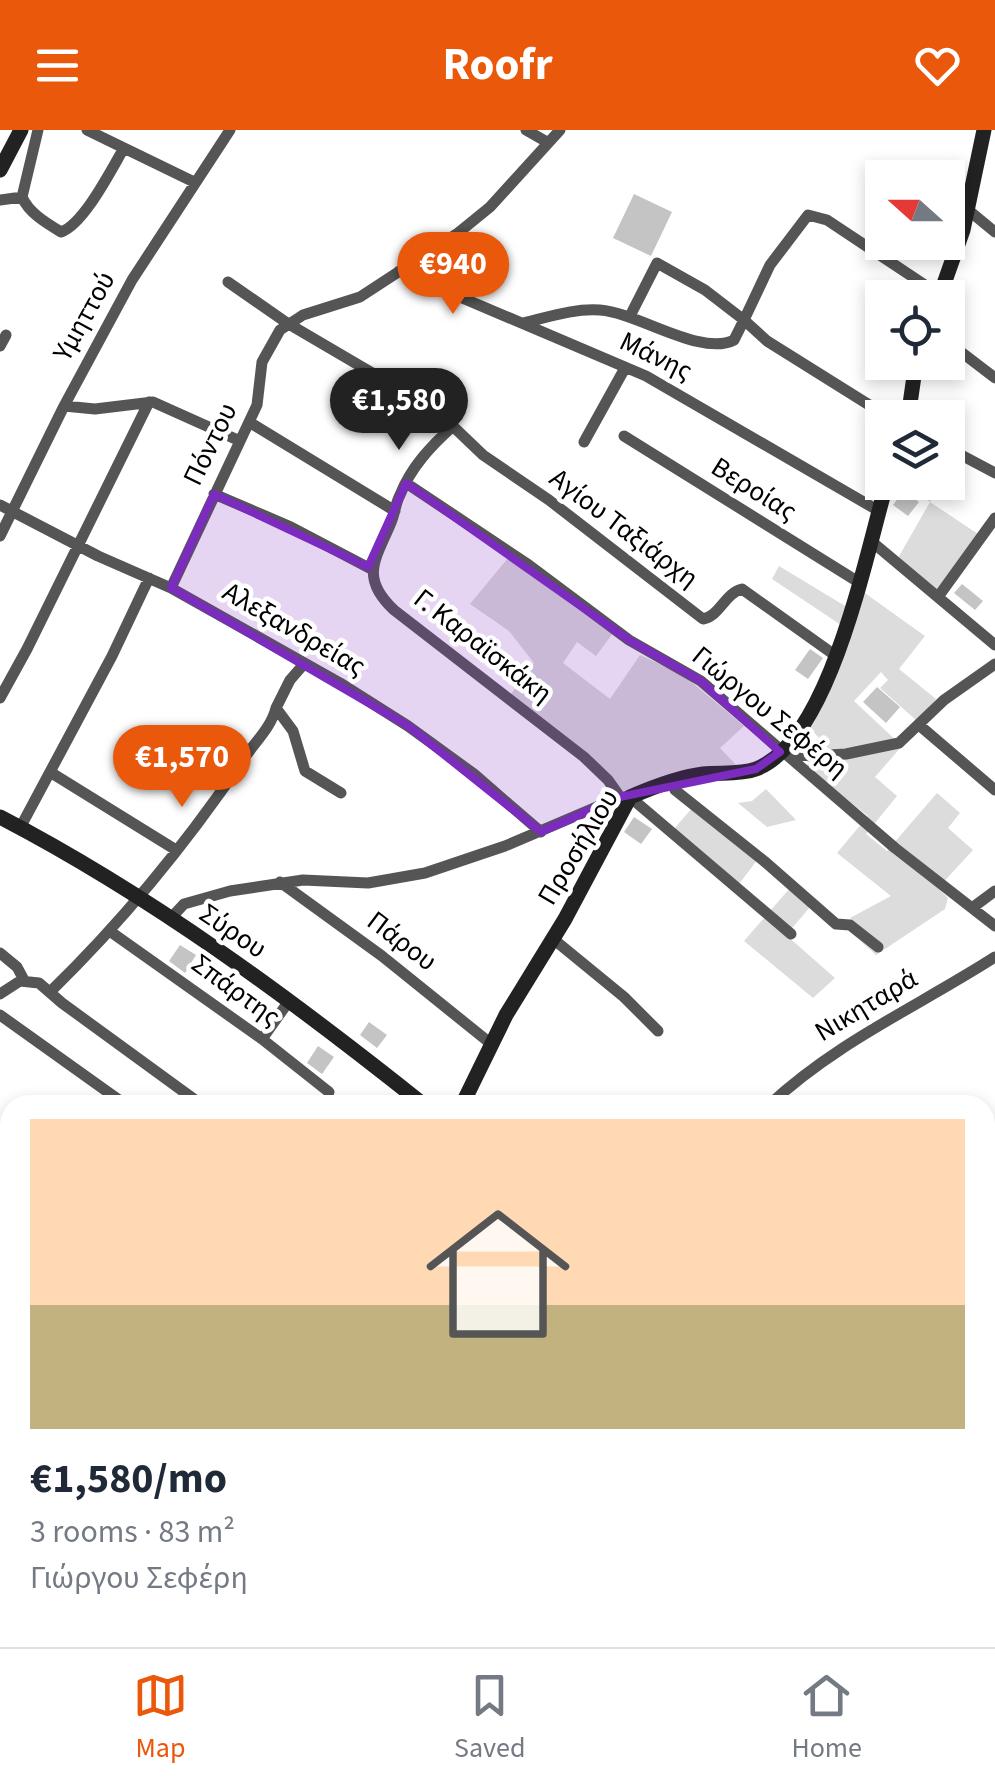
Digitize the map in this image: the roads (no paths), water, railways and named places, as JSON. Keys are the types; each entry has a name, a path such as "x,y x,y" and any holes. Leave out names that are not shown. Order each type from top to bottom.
{"street":[{"path":"0,170 21,130"},
{"path":"22,197 38,130"},
{"path":"87,130 194,182"},
{"name":"Υμηττού","path":"0,536 132,280 230,130"},
{"path":"526,130 548,142"},
{"path":"287,323 343,305 458,233 490,207 560,130"},
{"path":"944,280 967,209 984,130"},
{"path":"22,197 44,222 61,232 68,230 124,148"},
{"path":"0,200 22,197"},
{"path":"967,209 995,232"},
{"path":"523,323 578,310 598,310 630,316 715,346 734,340 770,265 808,215 827,220 915,280"},
{"path":"630,316 657,263 706,290 768,341 865,402"},
{"name":"Μάνης","path":"400,271 667,388 878,510"},
{"name":"Αγίου Ταξιάρχη","path":"228,282 287,323 427,404 483,455 549,500 703,619 710,618 736,591 742,590 836,656"},
{"name":"Πόντου","path":"171,588 260,396 263,358 287,323"},
{"path":"965,355 995,378"},
{"path":"584,442 625,368"},
{"path":"64,406 95,409 150,402 240,441"},
{"path":"0,698 150,402"},
{"path":"249,422 394,511"},
{"path":"214,494 291,527 373,570 376,552 406,482 424,455 453,426"},
{"name":"Βεροίας","path":"624,436 860,583"},
{"path":"965,457 995,472"},
{"name":"Γιώργου Σεφέρη","path":"406,482 526,563 629,640 701,681 780,752 995,926"},
{"path":"780,752 806,720 836,656 881,500"},
{"name":"Αλεξανδρείας","path":"0,505 171,588 408,726 474,774 541,832"},
{"path":"938,597 995,518"},
{"path":"871,541 995,645"},
{"name":"Γ. Καραϊσκάκη","path":"373,570 382,596 394,610 584,757 625,797 791,934"},
{"path":"20,828 149,578"},
{"path":"50,992 138,900 270,724 290,680 304,664"},
{"path":"780,752 811,756 855,753 899,743 944,700 995,664"},
{"path":"276,708 293,731 305,772 341,793"},
{"path":"920,725 995,790"},
{"name":"Προσήλιου","path":"467,1095 490,1043 552,938 625,797 701,774 756,769 780,752"},
{"path":"50,772 176,850"},
{"path":"673,781 675,790 764,860 836,924 850,926 878,947"},
{"path":"170,918 184,904 280,882 391,880 444,868 625,797"},
{"name":"Σύρου","path":"0,817 170,918 290,1001 411,1095"},
{"name":"Πάρου","path":"280,882 396,967 490,1043"},
{"path":"972,908 995,892"},
{"name":"Σπάρτης","path":"111,932 262,1039 329,1092"},
{"path":"552,938 624,997 658,1032"},
{"path":"0,953 18,968 24,980"},
{"name":"Νικηταρά","path":"780,1095 858,1036 995,957"},
{"path":"0,994 24,980 35,981 189,1095"},
{"path":"262,1039 290,1001"},
{"path":"0,1015 112,1095"}]}
